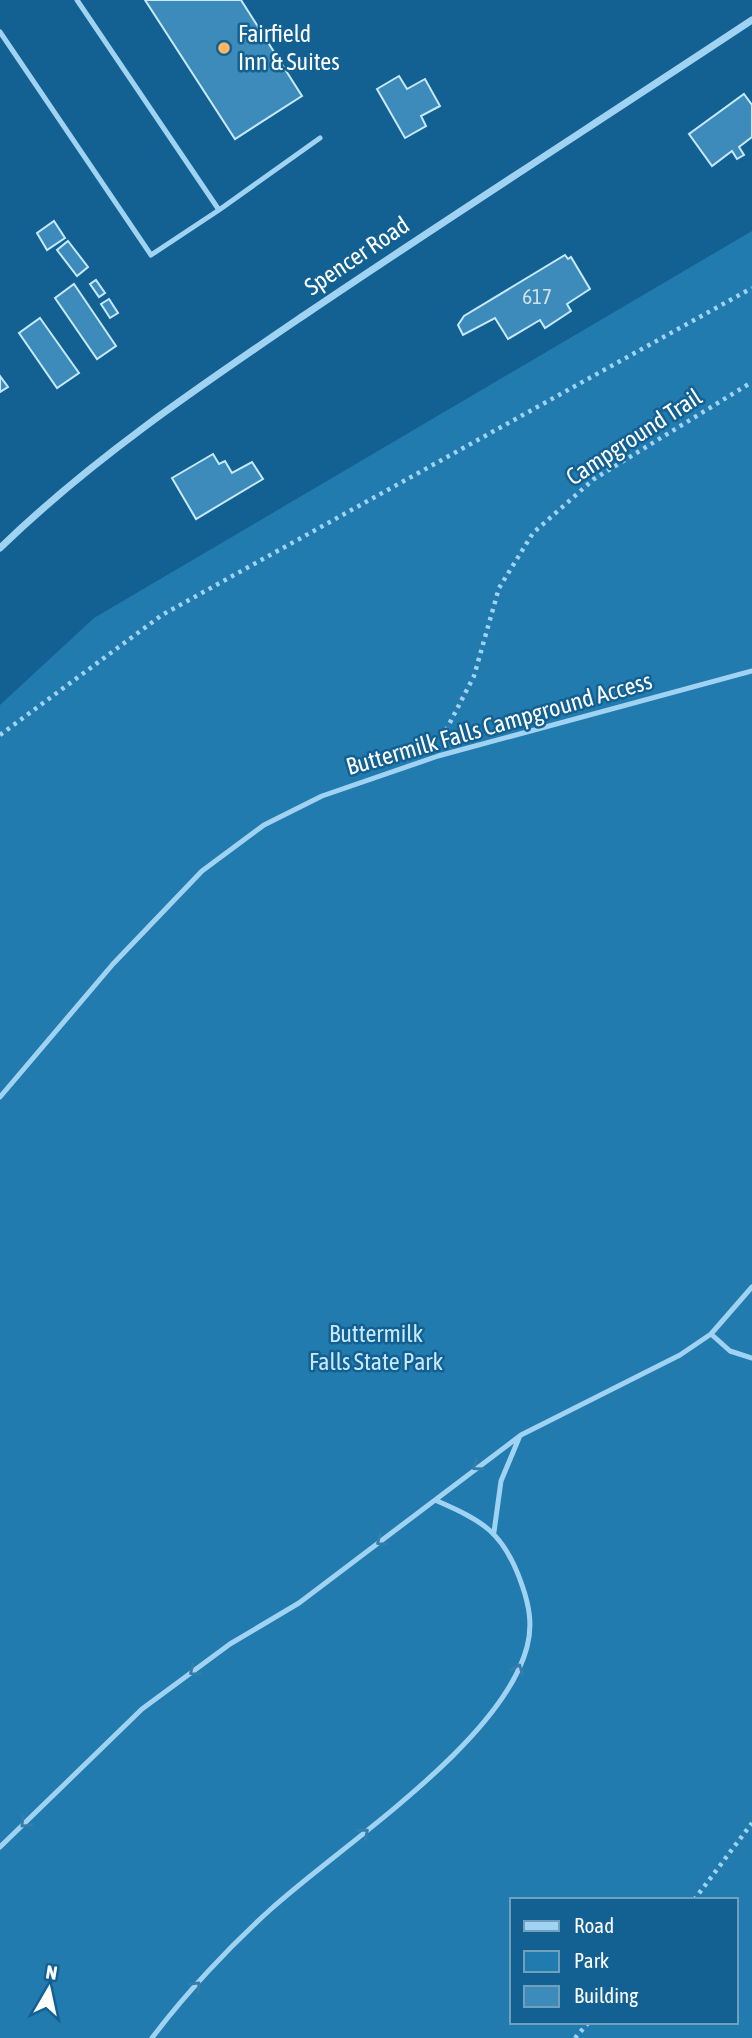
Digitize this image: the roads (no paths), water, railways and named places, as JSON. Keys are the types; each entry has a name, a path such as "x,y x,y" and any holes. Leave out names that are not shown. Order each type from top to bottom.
{"street":[{"name":"Spencer Road","path":"0,548 35,513 122,442 197,388 475,199 752,20"}],"lane":[{"path":"77,0 219,210"},
{"path":"0,32 151,255 320,138"},
{"name":"Buttermilk Falls Campground Access","path":"0,1097 113,964 202,871 264,825 321,796 438,756 752,671"},
{"path":"0,1847 142,1709 230,1644 299,1603 521,1435 680,1355 711,1334 752,1287"},
{"path":"711,1334 730,1351 752,1358"},
{"path":"494,1532 501,1481 521,1435"},
{"path":"152,2038 170,2014 270,1910 386,1815 467,1741 510,1687 527,1648 531,1625 517,1571 494,1532 479,1519 435,1500"}],"place":[{"name":"Fairfield Inn & Suites","path":"224,48"}],"park label":[{"name":"Buttermilk Falls State Park","path":"376,1348"}]}
